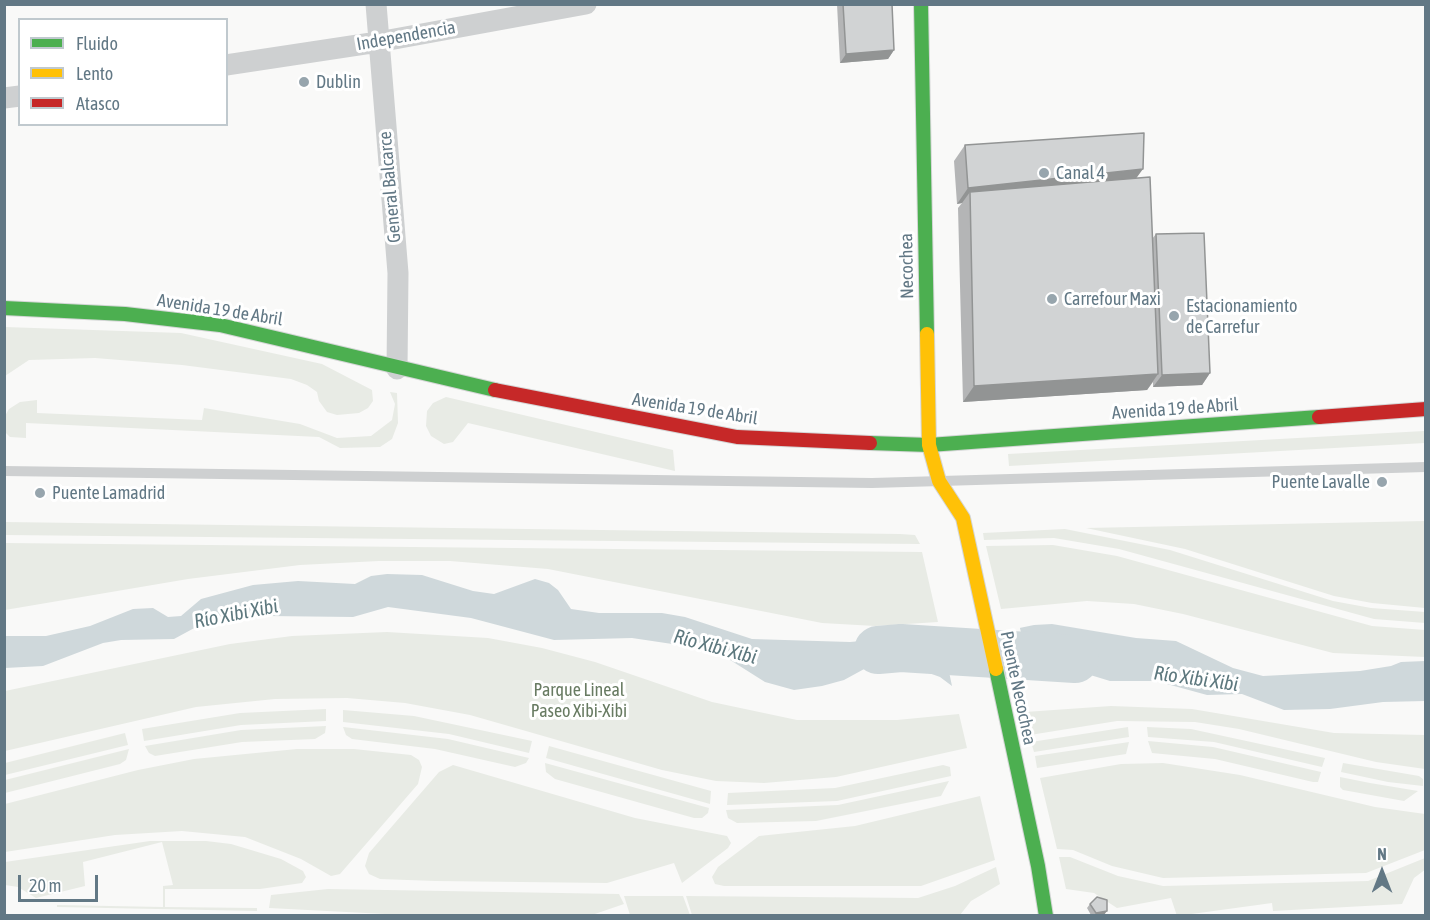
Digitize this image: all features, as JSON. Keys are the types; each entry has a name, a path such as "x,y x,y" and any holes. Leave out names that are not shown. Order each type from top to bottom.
{"main road":[{"name":"Necochea","path":"921,4 929,445 939,482 963,518"},
{"name":"Avenida 19 de Abril","path":"4,308 125,314 220,326 545,402 737,437 929,445 1425,409"},
{"name":"Puente Necochea","path":"963,518 1038,866 1046,915"}],"street":[{"name":"General Balcarce","path":"376,4 398,273 397,369"},
{"name":"Independencia","path":"228,65 378,42 585,4"}],"lane":[{"path":"4,471 939,482 1425,467"}],"green space":[{"path":"5,327 181,333 322,364 372,390 373,401 368,408 359,413 337,415 327,412 319,401 317,392 291,379 182,365 95,358 29,360 5,376"},
{"path":"390,392 397,393 398,423 392,439 380,447 340,448 319,437 26,423 26,438 10,437 5,432 5,416 9,409 20,402 37,400 37,413 202,420 204,408 300,424 337,438 371,436 392,420 395,404"},
{"path":"446,397 673,450 675,471 468,423 453,442 444,444 431,436 426,426 427,411 433,403"},
{"path":"1424,431 1425,443 1009,466 1008,454"},
{"path":"1425,521 1425,608 1372,603 1334,596 1185,549 1086,528"},
{"path":"5,522 900,534 915,535 920,544 5,535"},
{"path":"1065,529 1170,550 1333,601 1371,608 1425,612 1425,623 1374,619 1119,549 1054,538 984,540 983,533"},
{"path":"5,543 922,552 938,622 875,626 822,623 548,569 450,561 379,561 300,565 188,579 5,610"},
{"path":"1053,545 1117,556 1372,626 1425,630 1425,657 1333,653 1183,614 1134,604 1087,601 1001,609 986,546"},
{"name":"Parque Lineal Paseo Xibi-Xibi","path":"387,632 488,638 542,648 595,662 712,702 797,720 897,720 959,714 967,748 836,777 764,783 716,781 662,770 470,715 405,703 347,698 275,699 196,707 5,751 5,691 230,644 292,636"},
{"path":"1111,706 1192,709 1334,733 1425,735 1425,769 1376,762 1239,729 1195,722 1117,721 1030,735 1025,712"},
{"path":"326,709 326,721 241,725 144,741 142,729 240,713"},
{"name":"Parque Lineal Paseo Xibi-Xibi","path":"343,710 414,716 532,741 529,753 449,734 343,722"},
{"path":"326,726 325,733 315,739 242,742 155,756 149,753 145,746 241,730"},
{"name":"Parque Lineal Paseo Xibi-Xibi","path":"343,727 448,739 529,758 526,763 515,767 435,749 352,739 346,735"},
{"path":"1128,727 1129,737 1034,752 1031,742"},
{"path":"1147,727 1191,729 1325,758 1322,767 1214,742 1148,737"},
{"path":"125,733 128,745 5,775 5,763"},
{"path":"1148,741 1213,747 1321,772 1318,782 1313,782 1215,759 1152,753"},
{"path":"1129,742 1126,754 1037,768 1035,756"},
{"name":"Parque Lineal Paseo Xibi-Xibi","path":"549,746 711,791 710,804 546,758"},
{"path":"129,749 126,760 120,764 5,793 5,780"},
{"path":"297,749 354,749 411,755 419,760 422,767 418,784 340,874 331,876 301,859 245,837 182,831 115,835 5,852 5,804 138,770 194,759"},
{"name":"Parque Lineal Paseo Xibi-Xibi","path":"545,763 709,808 708,813 702,818 694,818 555,779 546,772"},
{"path":"1163,763 1240,775 1375,807 1425,814 1425,850 1366,873 1163,878 1112,866 1073,850 1057,849 1040,778 1121,764"},
{"path":"1343,763 1419,776 1423,779 1423,786 1388,782 1341,772"},
{"path":"453,765 635,818 727,836 731,843 728,848 682,883 674,863 607,883 380,879 369,874 365,866 369,853 439,772"},
{"path":"943,765 950,767 951,776 837,801 727,805 728,793 835,788"},
{"path":"1340,777 1418,791 1404,801 1343,790 1340,787"},
{"path":"949,781 941,796 816,821 737,823 728,818 726,810 838,805"},
{"path":"980,796 995,860 921,886 724,886 715,884 712,877 718,867 759,836 855,826"},
{"path":"150,841 206,841 231,844 281,859 303,871 306,877 302,883 260,889 165,889 165,907 257,908 257,911 57,907 57,905 163,907 163,886 173,885 162,842 83,862 85,886 36,898 18,887 5,885 5,862"},
{"path":"1059,857 1070,857 1118,876 1163,886 1368,881 1425,858 1426,869 1414,878 1402,904 1273,911 1272,903 1177,916 1171,898 1117,908 1094,893 1066,889"},
{"path":"996,867 1000,884 971,901 960,915 692,915 686,896 918,898 955,886"},
{"path":"328,889 619,894 624,904 589,916 385,914 269,908 271,895"},
{"path":"624,896 683,896 690,915 630,915"}],"water":[{"path":"422,575 473,591 494,594 535,579 549,583 558,590 571,609 599,613 662,613 685,617 752,639 850,642 941,634 952,686 940,677 918,669 892,664 866,668 844,680 822,686 794,690 765,682 727,658 679,645 632,638 554,640 471,618 388,607 353,617 268,616 198,626 174,639 121,640 103,643 43,666 5,668 5,636 46,636 90,626 133,609 153,608 168,617 181,616 201,599 253,585 298,581 355,584 371,576"},
{"path":"1052,624 1136,638 1176,641 1233,668 1263,676 1360,671 1401,662 1425,661 1425,701 1383,702 1330,709 1284,710 1242,694 1207,695 1156,681 1110,681 1064,667 1024,669 1005,631"}],"pier":[{"path":"1019,624 1030,671 1015,678 1002,631"}],"building":[{"path":"843,4 892,4 894,50 846,54"},
{"path":"1144,133 1143,169 968,188 965,145"},
{"name":"Carrefour Maxi","path":"1150,177 1158,374 974,386 970,192"},
{"name":"Estacionamiento de Carrefur","path":"1204,233 1210,373 1162,375 1156,234"},
{"path":"1097,897 1107,900 1107,911 1096,913 1090,904"}],"waterway":[{"name":"Río Xibi Xibi","path":"878,650 901,648 1075,659"}],"traffic: fast":[{"path":"921,4 927,334"},
{"path":"4,308 125,314 220,325 495,390"},
{"path":"870,443 929,445 1319,417"},
{"path":"996,669 1038,866 1046,916"}],"traffic: slow":[{"path":"927,334 929,445 939,481 963,518 996,669"}],"traffic: jam":[{"path":"495,390 737,437 870,443"},
{"path":"1319,417 1426,409"}],"place":[{"name":"Dublin","path":"304,82"},
{"name":"Canal 4","path":"1044,173"},
{"name":"Carrefour Maxi","path":"1052,299"},
{"name":"Estacionamiento de Carrefur","path":"1174,316"},
{"name":"Puente Lavalle","path":"1382,482"},
{"name":"Puente Lamadrid","path":"40,493"}]}
